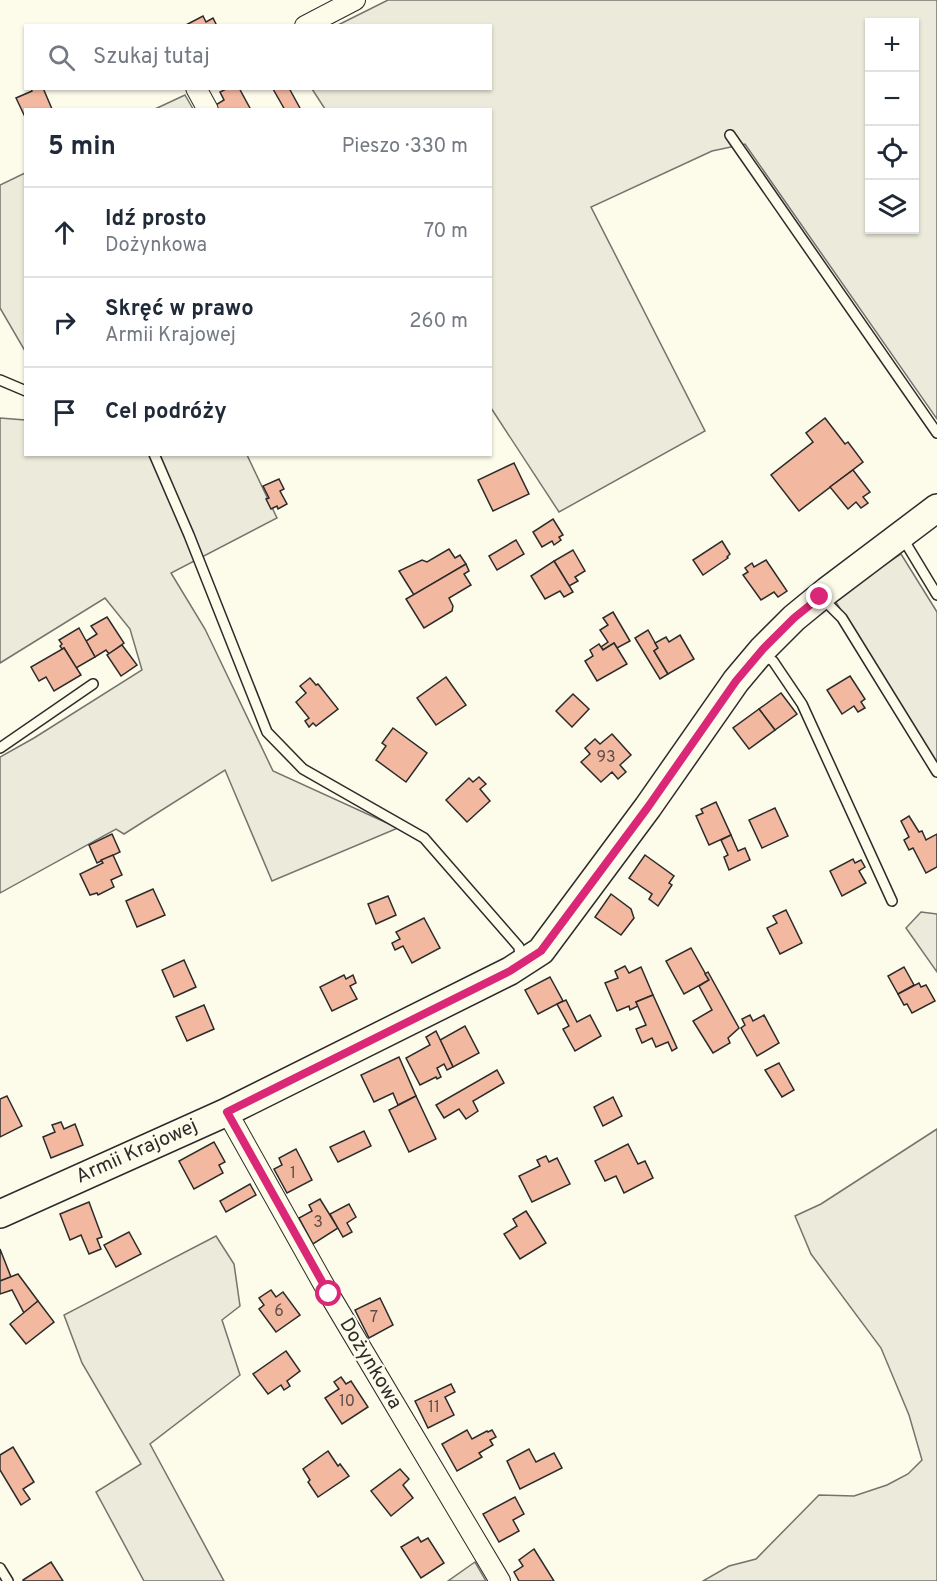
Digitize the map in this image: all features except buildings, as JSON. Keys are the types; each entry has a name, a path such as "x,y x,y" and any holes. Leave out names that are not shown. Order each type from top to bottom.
{"street":[{"path":"309,24 355,0"},
{"path":"197,90 207,108"},
{"name":"Armii Krajowej","path":"0,1214 227,1112 510,971 541,951 648,807 730,690 759,654 794,618 937,508"},
{"name":"Dożynkowa","path":"227,1112 329,1294 500,1581"}],"lane":[{"path":"730,135 937,433"},
{"path":"0,380 24,390"},
{"path":"155,456 267,732 303,768 424,838 519,946 521,964"},
{"path":"901,534 937,595"},
{"path":"820,597 842,618 937,772"},
{"path":"759,654 773,661 802,704 892,901"},
{"path":"0,748 93,684"},
{"path":"0,1568 8,1581"}],"shaded area":[{"path":"388,0 937,0 937,419 745,144 712,151 591,207 705,431 559,512 492,410 492,108 324,108 313,90 492,90 492,24 340,24"},
{"path":"185,95 192,108 157,108"},
{"path":"24,173 24,349 0,308 0,185"},
{"path":"0,418 24,420 24,456 247,456 277,518 171,573 205,629 273,771 398,828 272,881 225,770 124,834 116,829 0,893 0,757 142,670 130,629 105,598 0,663"},
{"path":"901,554 937,612 937,764 834,599"},
{"path":"921,912 937,914 937,972 906,928"},
{"path":"937,1129 937,1581 703,1581 729,1566 756,1559 819,1495 854,1496 887,1485 908,1474 922,1460 909,1415 881,1348 811,1254 795,1216 821,1204"},
{"path":"216,1236 234,1264 240,1306 222,1320 240,1375 150,1444 224,1581 144,1581 96,1492 141,1464 82,1363 64,1315"},
{"path":"475,1562 486,1581 448,1581"}],"route":[{"path":"329,1294 227,1112 510,971 541,951 648,807 736,681 763,649 794,618 820,597"}]}
